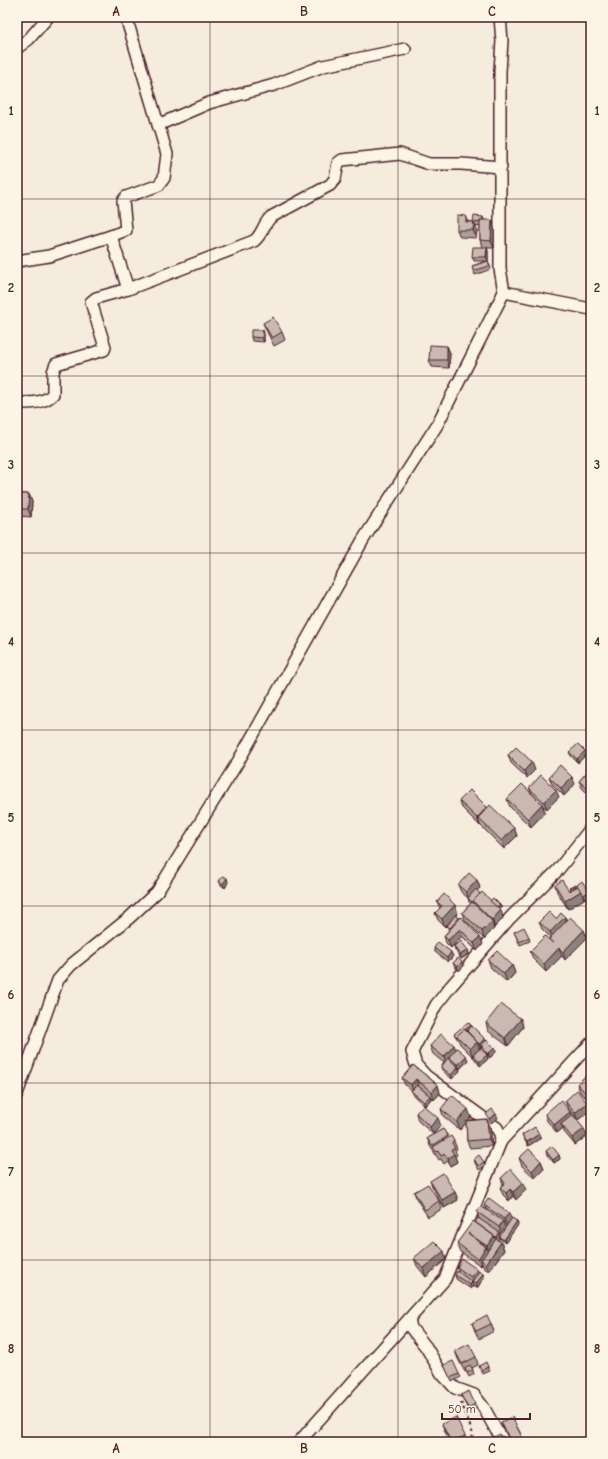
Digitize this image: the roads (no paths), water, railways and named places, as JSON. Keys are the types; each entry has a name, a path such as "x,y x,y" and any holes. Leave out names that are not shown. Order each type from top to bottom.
{"street":[{"path":"17,48 29,39 48,17"},
{"path":"17,261 49,256 126,230 123,206 124,199 159,185 164,178 167,154 126,17"},
{"path":"17,1094 58,980 71,965 96,947 157,892 238,760 364,540 437,425 504,292 500,269 500,71 502,41 500,17"},
{"path":"158,125 209,103 274,84 323,66 406,49"},
{"path":"17,403 45,401 50,398 53,394 53,372 56,364 104,350 104,345 91,302 96,298 128,289 254,241 263,233 266,222 271,217 330,185 335,180 338,163 342,160 400,154 429,164 461,164 501,167"},
{"path":"111,236 128,289"},
{"path":"504,292 591,309"},
{"path":"501,1141 497,1128 426,1076 416,1065 412,1052 436,1005 451,986 510,918 558,870 591,828"},
{"path":"299,1442 445,1279 501,1141 591,1043"},
{"path":"409,1319 411,1328 426,1347 442,1374 455,1388 474,1395 484,1408 496,1430 507,1442"}]}
